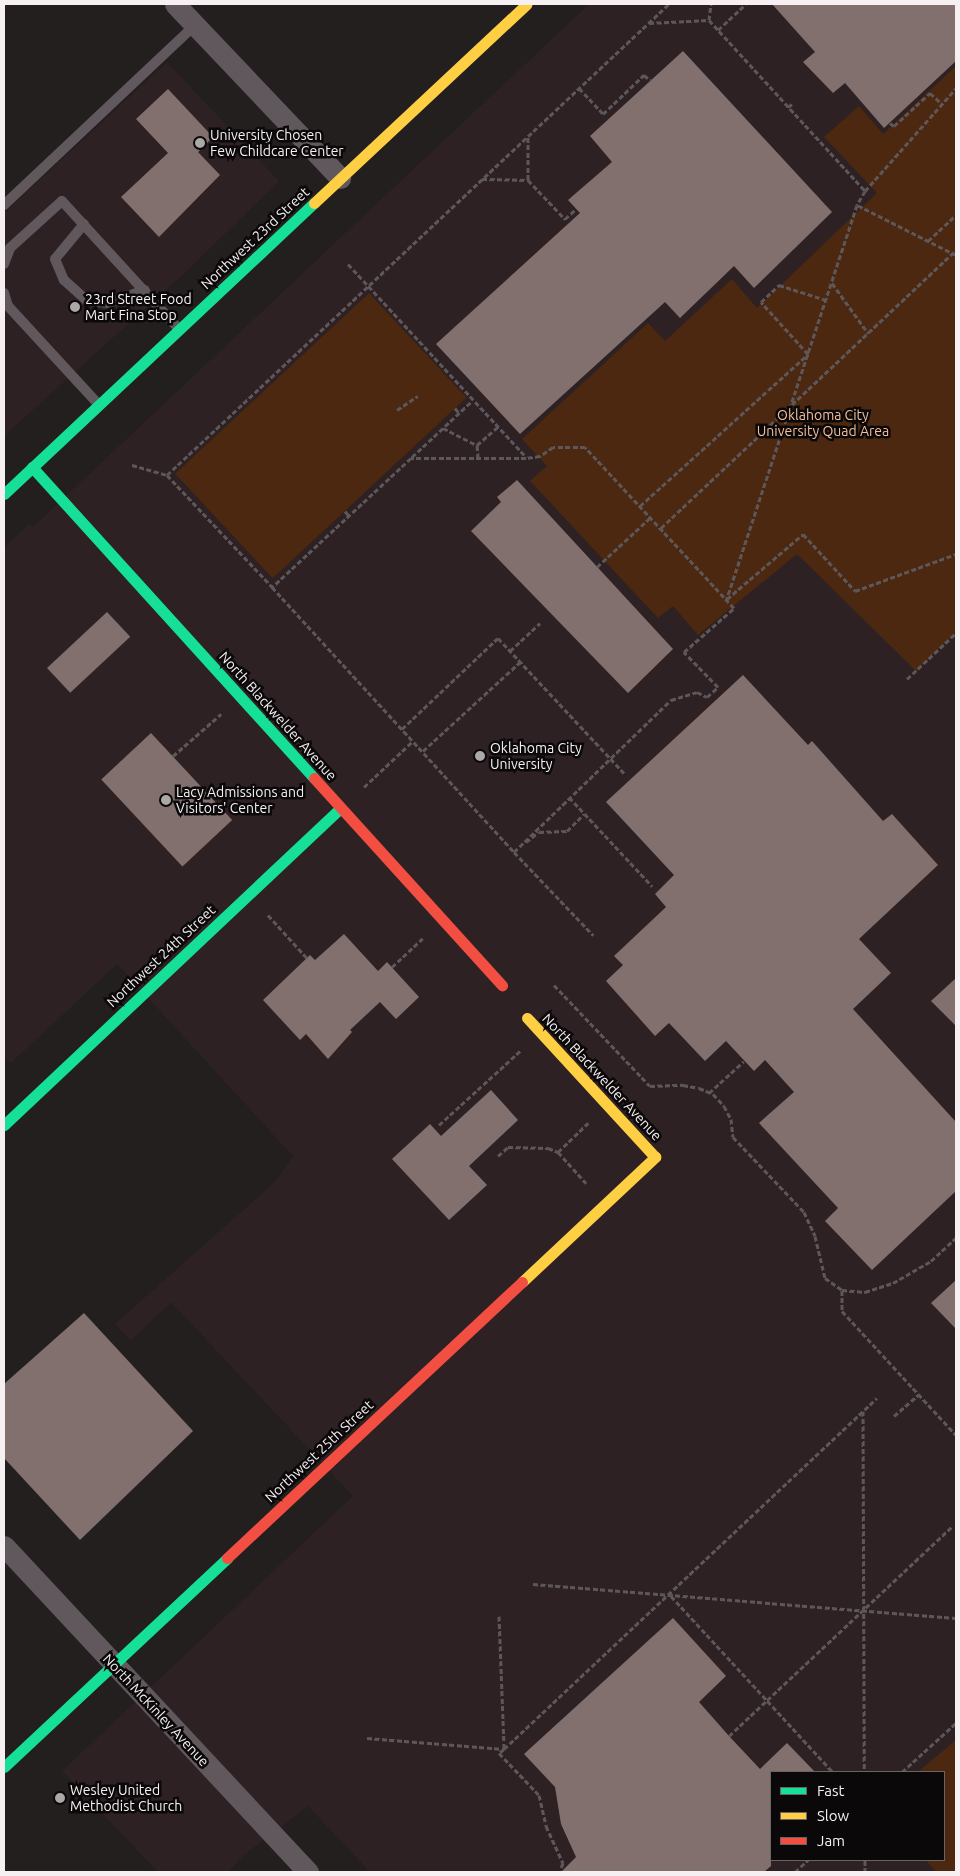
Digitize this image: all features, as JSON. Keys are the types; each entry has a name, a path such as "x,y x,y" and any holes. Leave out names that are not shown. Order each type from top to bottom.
{"street":[{"path":"175,4 340,178"},
{"name":"Northwest 23rd Street","path":"4,494 526,4"},
{"name":"North Blackwelder Avenue","path":"32,468 502,985"},
{"name":"Northwest 24th Street","path":"4,1125 340,808"},
{"name":"North Blackwelder Avenue","path":"527,1018 655,1157"},
{"name":"Northwest 25th Street","path":"4,1767 655,1157"},
{"name":"North McKinley Avenue","path":"4,1546 308,1872"}],"lane":[{"path":"4,205 195,25"},
{"path":"4,264 10,248 62,200 180,329"},
{"path":"84,224 56,259 64,280 87,301 109,304 144,290"},
{"path":"4,293 8,306 98,405"}],"path":[{"path":"167,475 669,4"},
{"path":"711,4 710,20 718,30 865,192"},
{"path":"718,30 746,4"},
{"path":"648,23 710,20"},
{"path":"579,88 603,114 644,75 651,81"},
{"path":"727,599 858,205 865,192 956,88"},
{"path":"890,123 894,126 930,93 941,103"},
{"path":"788,107 792,104"},
{"path":"528,136 528,180 565,219 576,209"},
{"path":"482,178 528,180"},
{"path":"660,528 792,402 955,253 858,205"},
{"path":"928,241 956,215"},
{"path":"348,264 451,381 473,400 526,458"},
{"path":"832,283 868,333"},
{"path":"808,354 761,302 779,285 826,300"},
{"path":"640,506 808,354"},
{"path":"397,410 418,396"},
{"path":"466,398 473,400"},
{"path":"272,587 473,400"},
{"path":"455,408 459,413"},
{"path":"477,445 498,427"},
{"path":"443,428 477,445"},
{"path":"477,445 478,458"},
{"path":"411,458 526,458 540,456 553,447 585,447 734,608 684,652 718,687 707,697 697,692 683,694 671,700 514,852"},
{"path":"132,465 167,475 593,936"},
{"path":"345,512 348,516"},
{"path":"597,567 651,517"},
{"path":"727,599 803,534 855,591 956,554"},
{"path":"510,650 540,623"},
{"path":"907,679 956,633"},
{"path":"402,728 498,638 624,773"},
{"path":"422,751 520,662"},
{"path":"173,756 226,711"},
{"path":"364,787 413,741"},
{"path":"569,797 652,886"},
{"path":"514,852 539,832 567,831 584,814"},
{"path":"266,913 308,958"},
{"path":"392,967 426,935"},
{"path":"554,985 650,1086 683,1085 709,1093 724,1106 731,1120 733,1137 804,1212 816,1236 825,1278 842,1290 865,1292 893,1283 931,1261 956,1238"},
{"path":"554,991 559,990"},
{"path":"439,1125 540,1033"},
{"path":"709,1093 744,1061"},
{"path":"558,1152 607,1106"},
{"path":"498,1156 508,1147 548,1148 558,1152 606,1204"},
{"path":"842,1290 842,1311 956,1435"},
{"path":"894,1416 918,1394"},
{"path":"561,1868 563,1863 546,1826 540,1795 500,1753 670,1595 877,1398"},
{"path":"863,1411 864,1771"},
{"path":"729,1736 953,1526"},
{"path":"533,1584 956,1618"},
{"path":"670,1595 832,1771"},
{"path":"498,1616 504,1749"},
{"path":"903,1771 956,1723"},
{"path":"367,1738 504,1749"},
{"path":"795,1872 807,1861"}],"shaded area":[{"name":"Oklahoma City University","path":"589,4 956,4 956,1872 370,1872 308,1806 245,1854 228,1872 158,1872 62,1771 353,1496 171,1302 131,1341 115,1324 276,1181 293,1156 117,964 11,1063 4,1056 4,548 30,523 33,527"},
{"path":"167,62 279,181 187,271 4,436 4,213"}],"green space":[{"name":"Oklahoma City University Quad Area","path":"956,66 956,633 916,671 797,554 698,635 673,606 658,618 530,481 547,466 522,439 648,323 665,341 732,279 757,308 877,193 824,137 859,106 883,134"},
{"path":"369,293 467,398 273,578 175,474"},
{"path":"956,1740 956,1872 936,1872 927,1861 945,1861 945,1771 919,1771"}],"building":[{"path":"772,4 956,4 956,61 884,128 845,83 833,93 803,62 815,52"},
{"path":"683,51 832,212 754,288 734,266 680,318 665,302 520,434 436,344 580,213 568,200 612,162 590,136"},
{"path":"168,89 213,137 198,152 220,175 159,237 121,197 168,153 136,119"},
{"path":"517,480 673,649 628,693 471,531 501,502 497,497"},
{"path":"107,612 130,637 70,693 47,668"},
{"path":"743,675 808,745 812,741 883,821 892,814 938,865 859,939 891,973 853,1009 956,1122 956,1191 872,1270 825,1221 838,1208 759,1123 794,1092 765,1060 754,1071 726,1041 705,1061 669,1023 655,1036 606,981 623,965 614,956 666,907 655,894 674,875 606,802"},
{"name":"Lacy Admissions and Visitors' Center","path":"151,733 232,820 182,866 101,779"},
{"path":"344,934 378,971 387,962 419,997 396,1019 380,1002 350,1030 352,1032 328,1059 306,1034 300,1040 263,1000 310,955 315,960"},
{"path":"956,978 956,1026 931,1001"},
{"path":"491,1090 518,1120 469,1166 487,1185 449,1220 392,1159 430,1124 441,1136"},
{"path":"956,1280 956,1329 931,1303"},
{"path":"84,1313 193,1431 80,1540 4,1458 4,1384"},
{"path":"673,1618 726,1676 699,1702 729,1736 760,1769 787,1743 814,1771 770,1771 771,1866 764,1872 561,1872 576,1857 561,1824 555,1787 524,1754"}],"traffic: fast":[{"path":"4,494 314,203"},
{"path":"32,467 314,778"},
{"path":"4,1125 340,808"},
{"path":"4,1767 227,1558"}],"traffic: slow":[{"path":"314,203 527,4"},
{"path":"522,1282 655,1157 527,1018"}],"traffic: jam":[{"path":"314,778 502,985"},
{"path":"227,1558 522,1282"}],"place":[{"name":"University Chosen Few Childcare Center","path":"200,143"},
{"name":"23rd Street Food Mart Fina Stop","path":"75,307"},
{"name":"Oklahoma City University","path":"480,756"},
{"name":"Lacy Admissions and Visitors' Center","path":"166,800"},
{"name":"Wesley United Methodist Church","path":"60,1798"}]}
